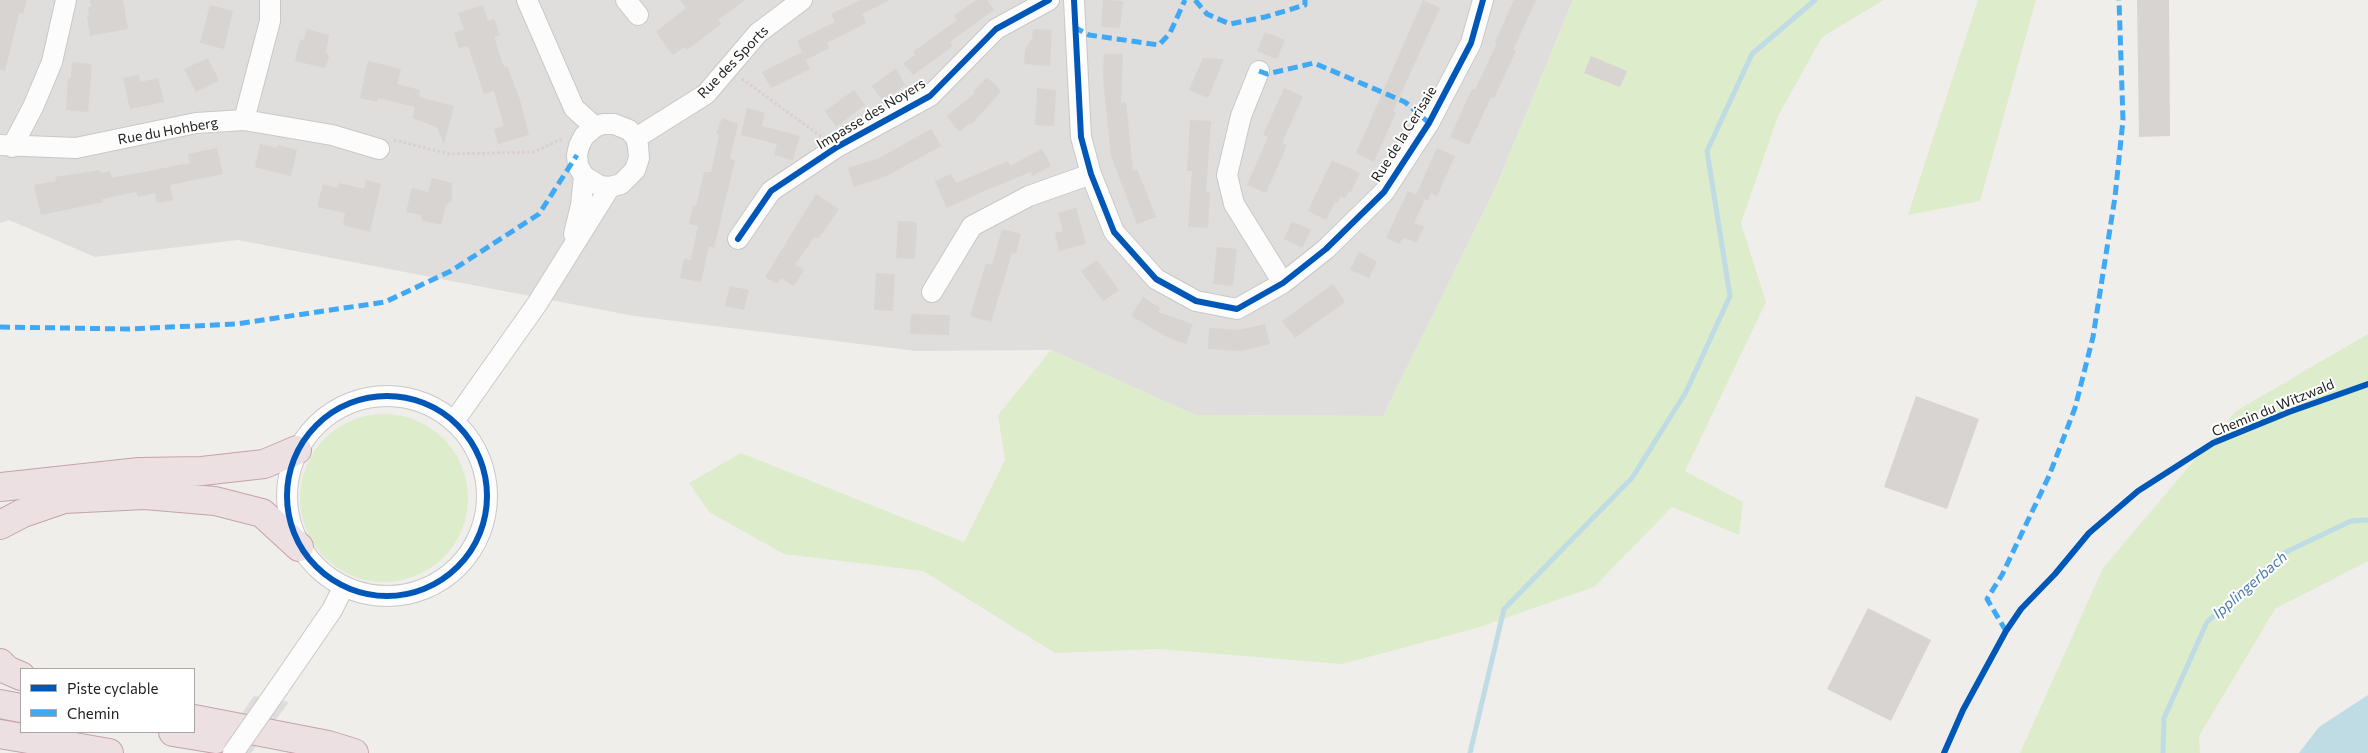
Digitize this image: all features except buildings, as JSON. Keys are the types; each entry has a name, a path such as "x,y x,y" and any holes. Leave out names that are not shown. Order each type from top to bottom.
{"highway":[{"path":"0,487 139,472 202,471 264,464 297,450"},
{"path":"0,525 23,513 64,499 153,496 215,501 262,512 300,547"},
{"path":"0,663 7,670 20,676"},
{"path":"0,704 20,708"},
{"path":"195,719 354,753"},
{"path":"179,733 307,753"},
{"path":"0,734 109,753"},
{"path":"0,751 14,753"}],"street":[{"path":"6,146 33,106 52,62 66,0"},
{"path":"244,120 270,21 270,0"},
{"path":"527,0 574,108 594,127"},
{"name":"Impasse des Noyers","path":"738,239 771,191 837,147 930,96 996,29 1049,0"},
{"name":"Rue de la Cerisaie","path":"1074,0 1081,137 1091,174 1114,232 1156,280 1196,302 1237,309 1283,283 1326,249 1384,192 1429,122 1471,43 1483,0"},
{"name":"Rue des Sports","path":"636,138 706,94 758,33 797,2"},
{"path":"1258,71 1241,116 1227,175 1234,204 1283,283"},
{"name":"Rue du Hohberg","path":"6,146 76,148 196,123 244,120 332,135 378,149"},
{"path":"614,124 628,130 636,138 639,158 636,170 628,179 610,187 600,186 584,176 578,166 578,146 584,136 594,127 614,124"},
{"path":"932,292 972,226 1030,196 1091,174"},
{"path":"566,258 581,205 584,176"},
{"path":"455,420 537,304 610,187"},
{"path":"388,394 423,401 455,420 475,446 486,472 488,505 482,530 463,564 435,586 393,598 357,593 343,588 322,574 300,547 287,512 286,483 297,450 316,424 348,402 388,394"},
{"path":"233,753 332,610 343,588"}],"path":[{"path":"730,66 744,82 837,147"},
{"path":"378,149 387,138 450,154 534,152 562,140 574,108"}],"shaded area":[{"path":"0,0 1573,0 1496,187 1383,416 1195,415 1051,350 916,351 634,316 238,240 95,257 9,220 0,223"}],"green space":[{"path":"1573,0 1884,0 1822,37 1778,116 1741,223 1766,302 1685,471 1743,502 1739,535 1672,507 1594,587 1477,628 1342,664 1158,649 1055,653 923,571 784,554 709,512 689,483 741,453 964,542 1005,460 998,415 1051,350 1195,415 1383,416 1496,187"},
{"path":"1978,0 2036,0 1980,201 1908,215"},
{"path":"2368,334 2368,561 2275,609 2199,736 2200,753 2020,753 2103,568 2236,411"},
{"path":"392,414 416,420 444,438 462,466 467,482 467,514 462,530 444,558 431,568 408,579 376,582 360,579 344,572 330,563 319,552 303,522 300,490 303,474 310,458 319,444 330,433 360,417"}],"water":[{"path":"2368,695 2368,753 2299,753 2319,727"}],"pier":[{"path":"254,696 289,702 251,753 214,753"}],"waterway":[{"path":"1470,753 1504,609 1632,478 1686,392 1730,296 1707,151 1752,54 1815,0"},
{"name":"Ipplingerbach","path":"2163,753 2164,718 2207,622 2284,553 2351,521 2368,520"}],"marked path":[{"path":"1074,27 1089,35 1159,45 1170,33 1185,0"},
{"path":"1195,0 1207,14 1230,24 1265,17 1305,5 1305,0"},
{"path":"2006,631 1987,599 2002,575 2049,476 2075,408 2093,337 2115,197 2123,120 2119,0"},
{"path":"1259,71 1267,74 1314,63 1405,102 1429,123"},
{"path":"0,327 128,329 236,324 385,302 451,271 539,214 577,155"}],"cycle path":[{"path":"738,239 771,191 837,147 930,96 996,29 1049,0"},
{"path":"1074,0 1081,137 1091,174 1114,232 1156,279 1196,301 1237,309 1283,283 1326,249 1384,192 1429,123 1471,43 1483,0"},
{"name":"Chemin du Witzwald","path":"1944,753 1963,710 2006,631 2021,609 2055,574 2089,533 2138,491 2213,443 2289,412 2368,384"},
{"path":"397,396 407,397 434,407 451,418 465,432 480,458 486,476 487,496 486,516 476,543 465,560 451,574 434,585 407,595 377,596 367,595 340,585 323,574 309,560 298,543 288,516 287,486 288,476 298,449 309,432 323,418 340,407 367,397 397,396"}]}
